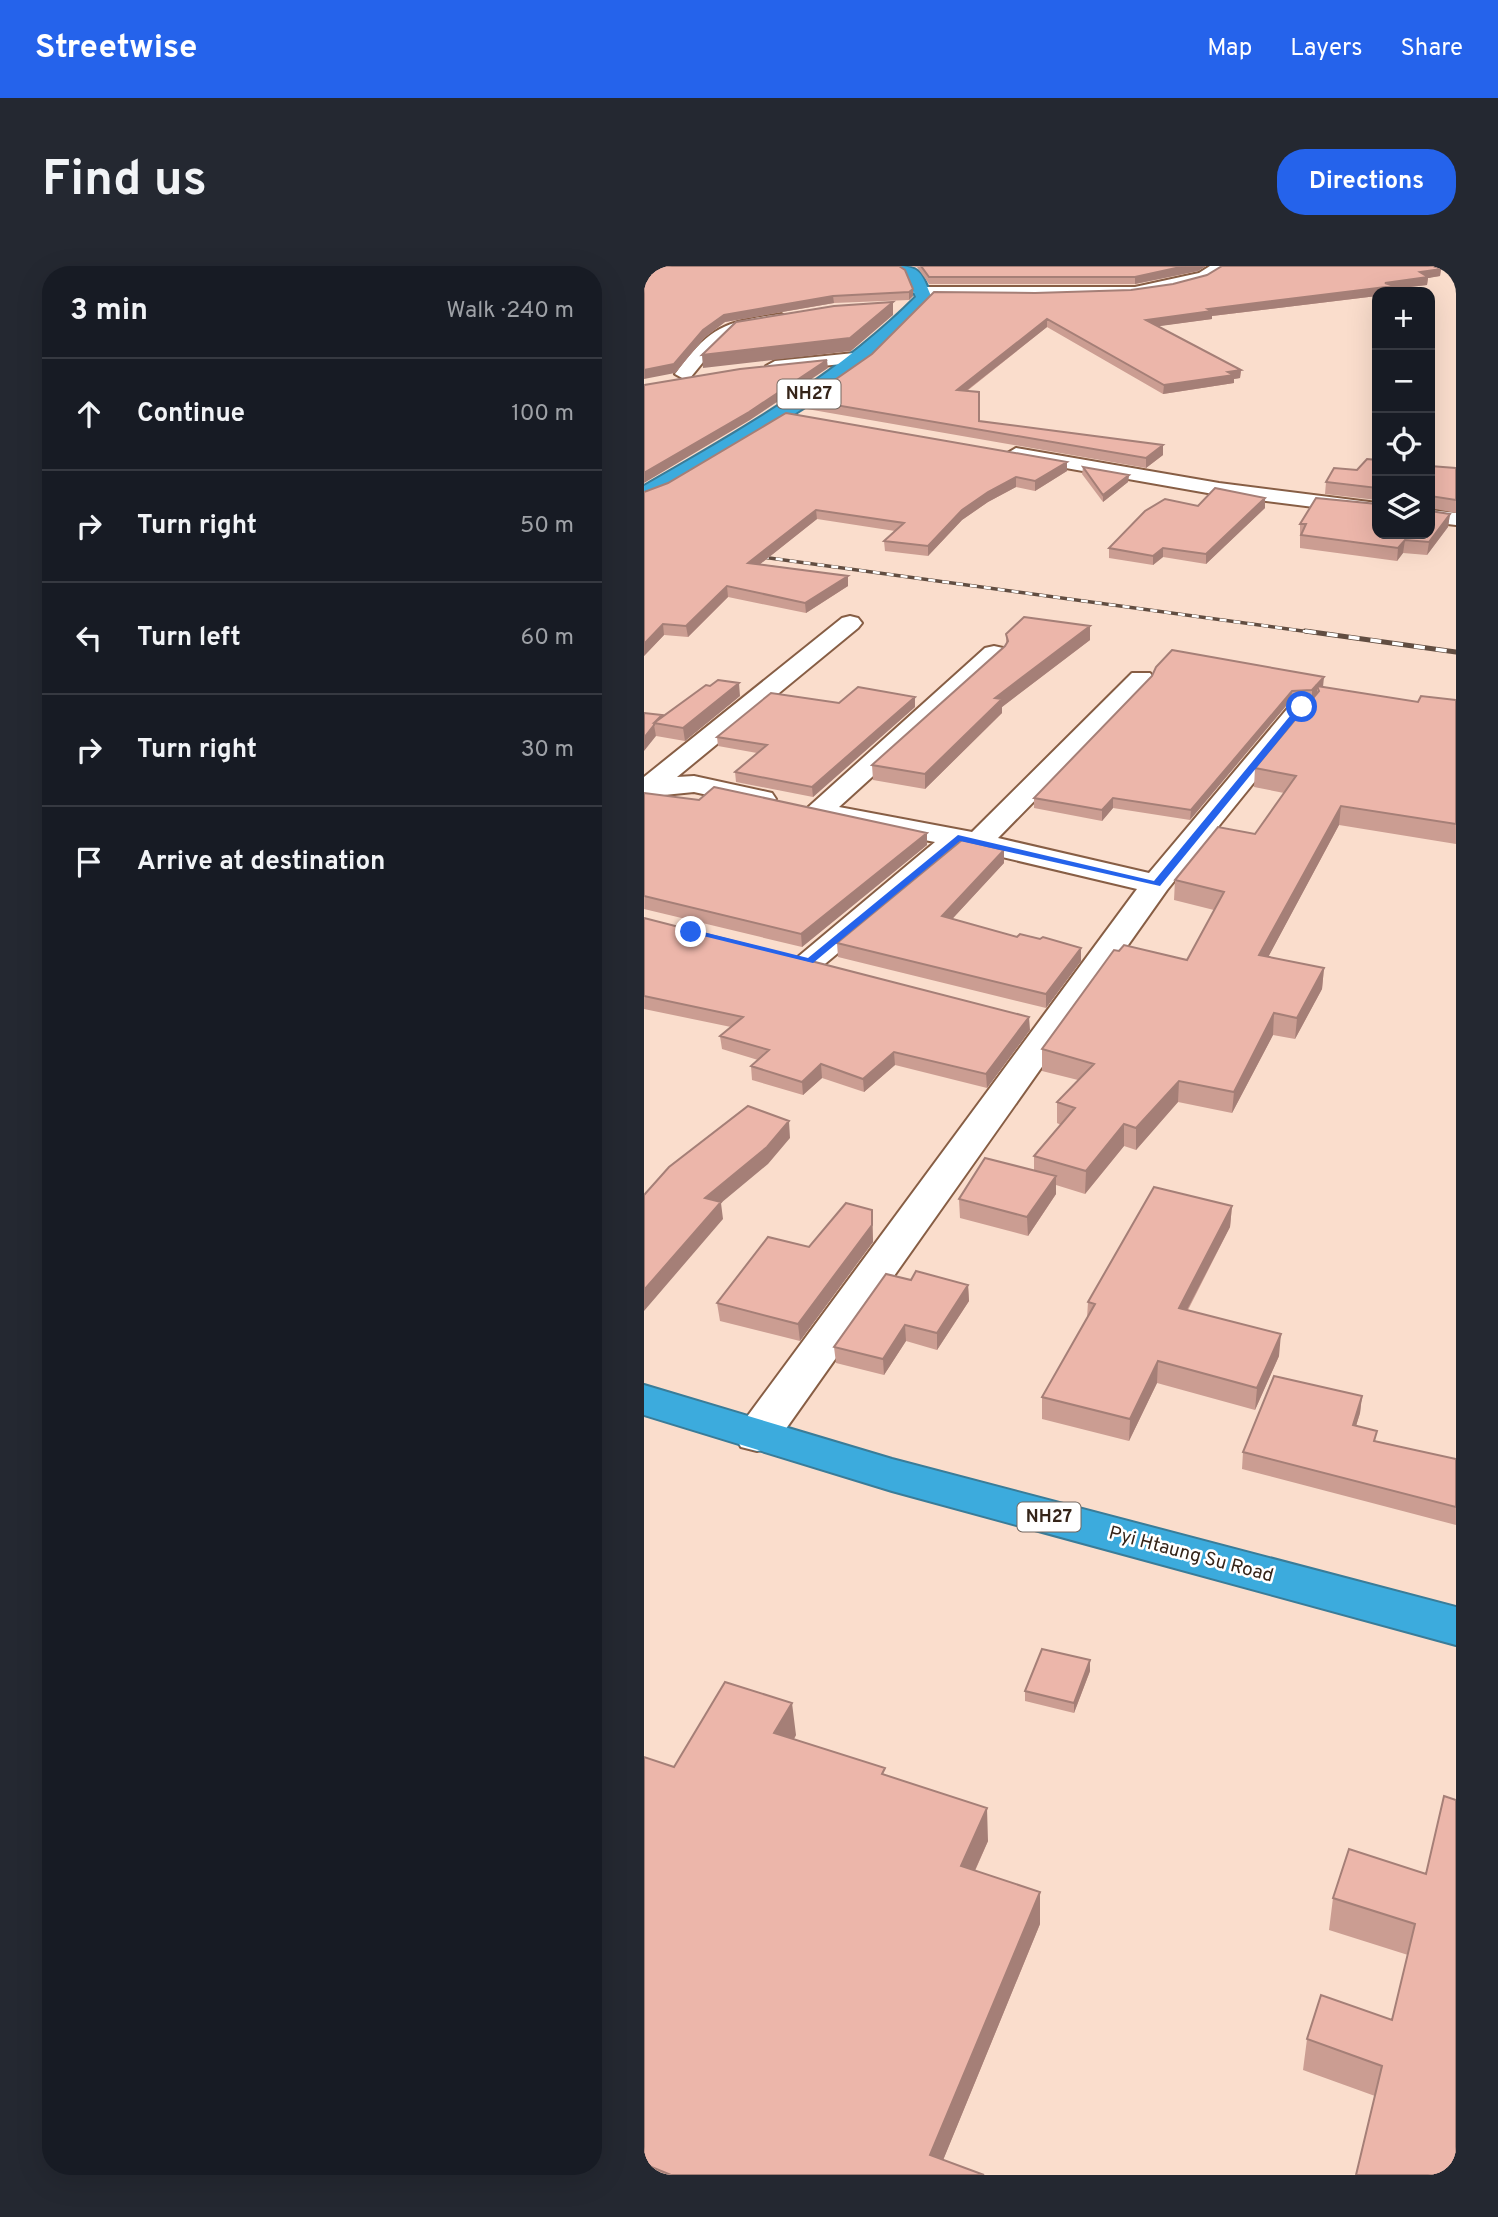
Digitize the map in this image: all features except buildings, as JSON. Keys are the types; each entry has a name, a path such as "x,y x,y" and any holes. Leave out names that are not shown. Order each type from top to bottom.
{"highway":[{"path":"900,266 913,273 919,300"},
{"name":"NH27","path":"644,494 780,413 864,357 893,332 919,300"},
{"name":"Pyi Htaung Su Road","path":"644,1400 757,1436 1456,1626"}],"street":[{"path":"893,307 919,300 1135,292 1204,276 1221,266"},
{"path":"683,374 698,362 719,334 731,328 795,317"},
{"path":"803,398 809,384 791,375 757,369 864,357"},
{"path":"780,413 807,418"},
{"path":"1000,451 1219,489 1372,508"},
{"path":"1435,517 1456,519"},
{"path":"645,789 850,623"},
{"path":"818,811 994,653"},
{"path":"849,971 797,958 968,840 1142,678"},
{"path":"757,1436 1058,1024 1156,884 1302,707"},
{"path":"645,789 694,784 968,840 1156,884"},
{"path":"1018,1014 1058,1024"}],"railway":[{"path":"748,555 1317,633"},
{"path":"1305,631 1456,652"}],"route":[{"path":"691,932 809,961 958,838 1156,884 1302,707"}]}
